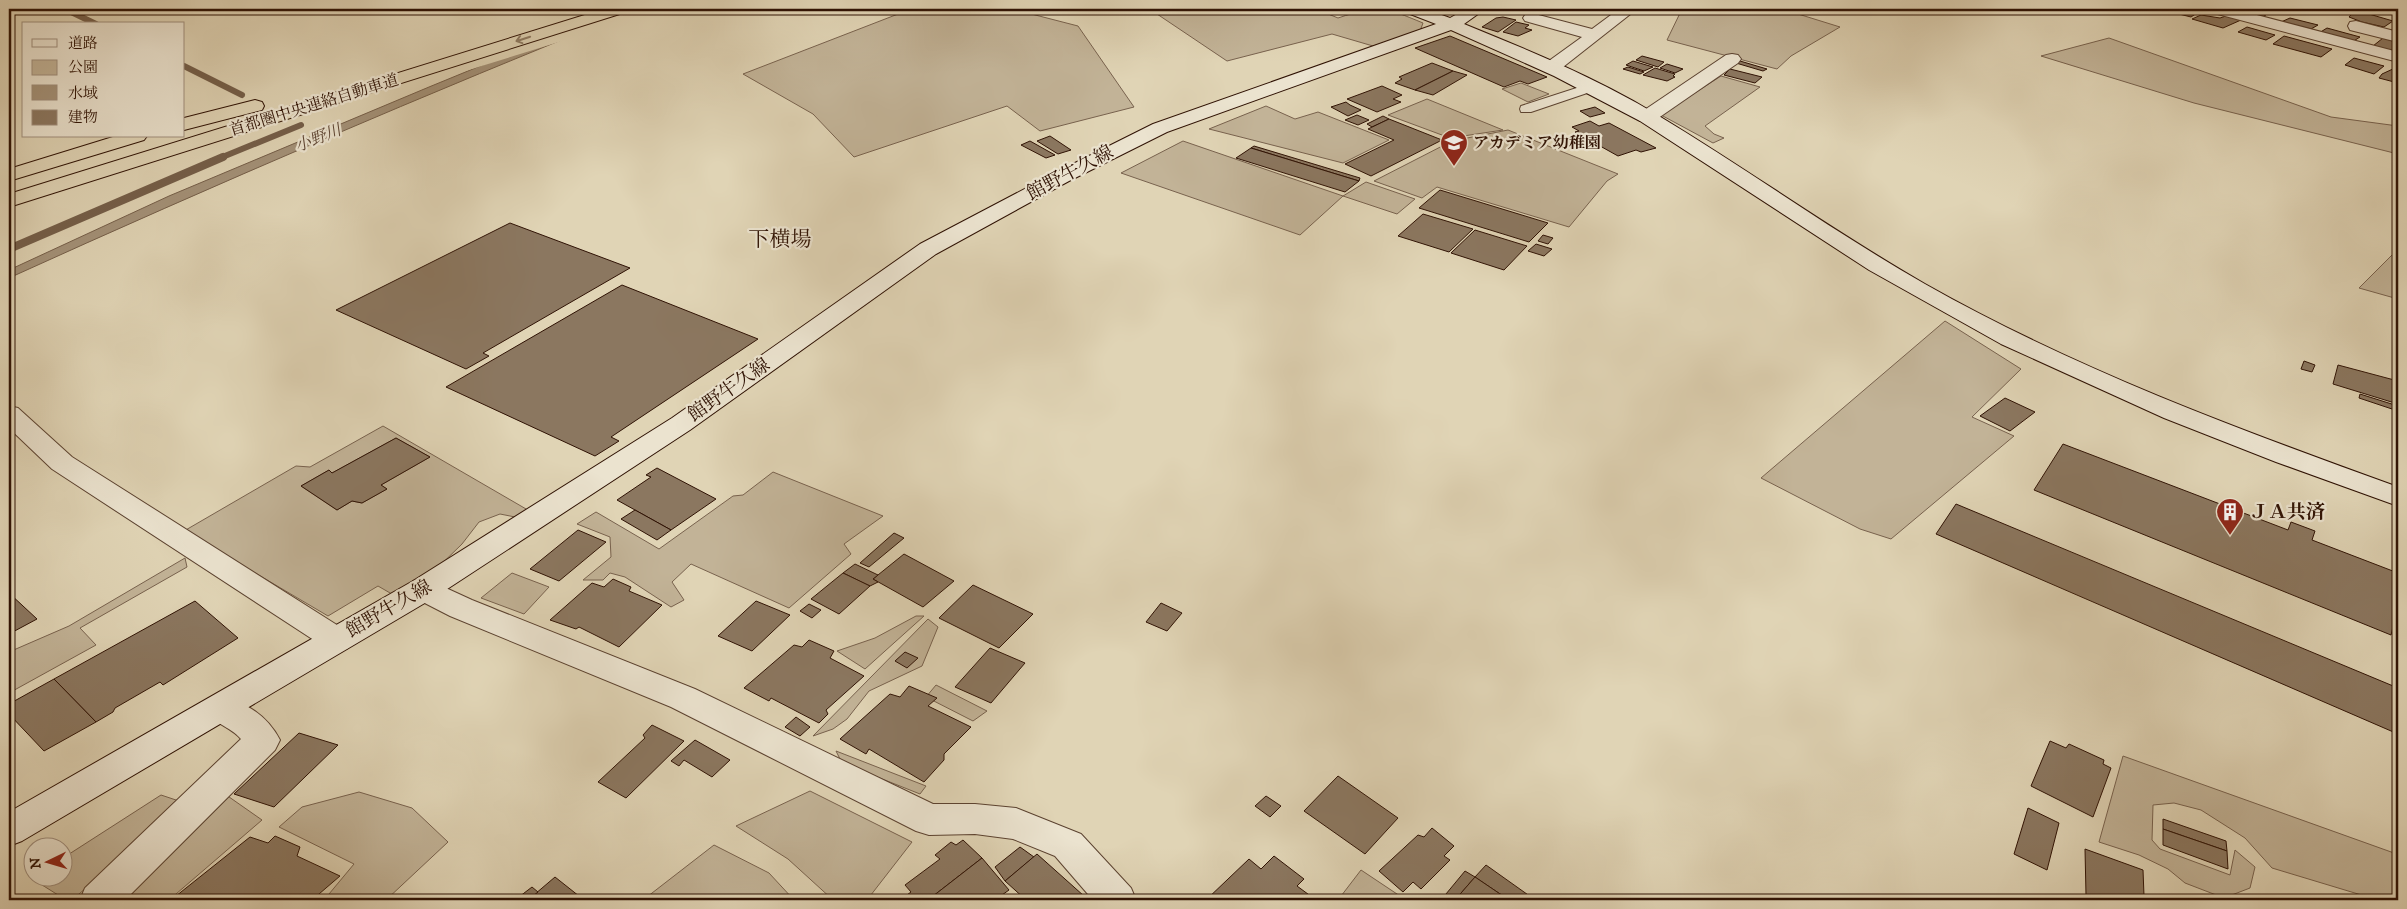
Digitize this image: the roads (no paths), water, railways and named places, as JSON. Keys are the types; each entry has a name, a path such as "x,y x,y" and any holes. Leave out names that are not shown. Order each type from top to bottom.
{"highway":[{"name":"首都圏中央連絡自動車道","path":"185,129 579,9"},
{"name":"首都圏中央連絡自動車道","path":"9,201 620,9"},
{"path":"185,124 284,98"},
{"path":"9,211 195,151 303,109"},
{"path":"9,174 130,138"},
{"path":"9,184 156,138"}],"street":[{"path":"9,11 16,9"},
{"path":"1411,9 1552,67 1647,116 1859,255 1956,311 2029,348 2176,414 2398,497"},
{"name":"館野牛久線","path":"9,830 424,589 681,424 928,249 1070,172 1160,128 1450,24 1477,9"},
{"path":"2216,9 2398,57"},
{"path":"1552,67 1625,12"},
{"path":"1531,18 1595,35"},
{"path":"2342,23 2398,37"},
{"path":"1647,116 1732,59"},
{"path":"9,414 62,463 337,640"},
{"path":"424,589 452,604 683,698 929,820 975,819 1016,824 1068,845 1117,900"},
{"path":"99,900 263,740 246,721 220,708"}],"lane":[{"path":"1526,109 1592,87"}],"water":[{"name":"小野川","path":"638,9 322,140 9,278 9,270 169,196 485,64"}],"waterway":[{"path":"65,9 92,22"},
{"path":"185,66 242,95"},
{"path":"220,158 301,125"},
{"path":"9,249 223,157"}],"place":[{"name":"アカデミア幼稚園","path":"1454,167"},
{"name":"ＪＡ共済","path":"2230,536"}],"district":[{"name":"下横場","path":"780,240"}]}
